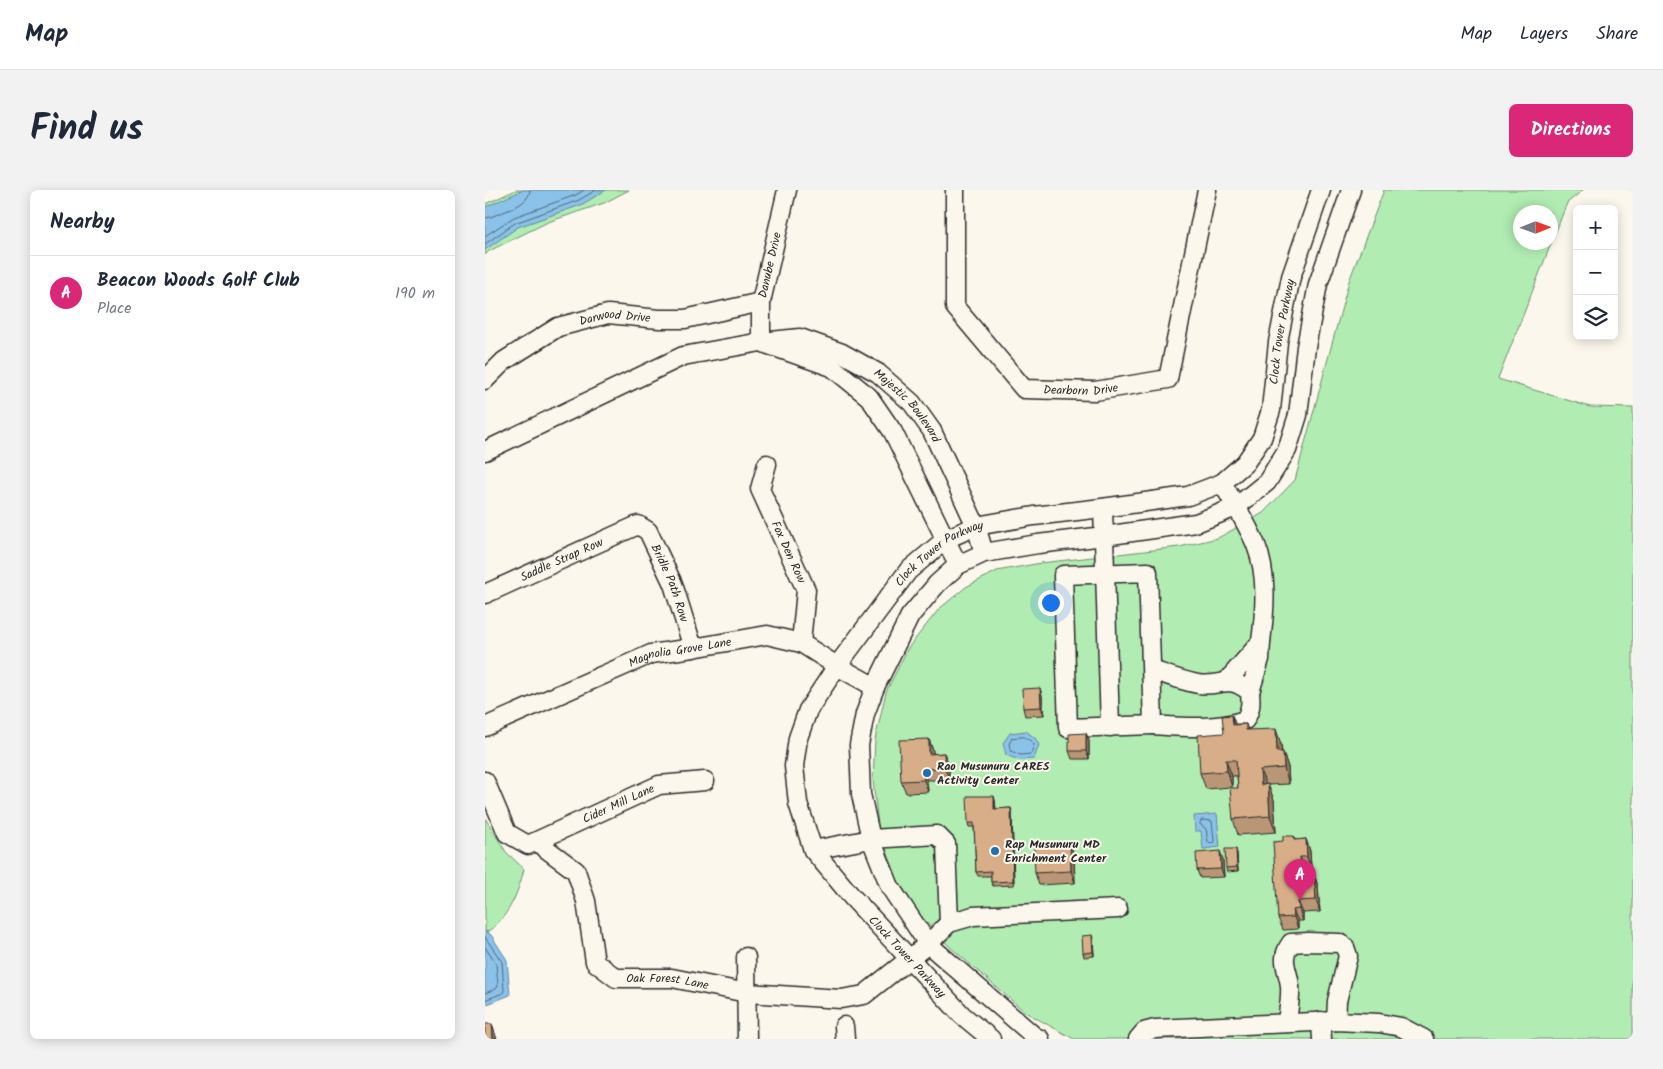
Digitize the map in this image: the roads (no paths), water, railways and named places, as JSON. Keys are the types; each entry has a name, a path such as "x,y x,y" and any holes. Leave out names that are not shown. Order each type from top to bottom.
{"street":[{"name":"Danube Drive","path":"761,342 761,302 787,190"},
{"name":"Dearborn Drive","path":"955,190 955,307 1024,389 1095,391 1168,379 1207,190"},
{"name":"Clock Tower Parkway","path":"991,1039 962,1016 852,897 813,850 798,803 794,766 798,738 808,710 837,666 909,571 946,539 976,526 1034,516 1189,496 1222,483 1245,463 1262,438 1271,410 1278,342 1291,276 1321,190"},
{"name":"Clock Tower Parkway","path":"1036,1038 929,944 890,887 871,839 861,794 859,745 865,714 875,687 910,616 937,584 958,565 984,553 1196,523 1236,508 1267,482 1287,450 1298,416 1305,347 1318,284 1348,191"},
{"name":"Darwood Drive","path":"485,380 504,361 558,326 608,314 659,319 685,319 761,302"},
{"name":"Majestic Boulevard","path":"485,451 683,356 761,342 800,338 842,353 879,373 912,403 932,431 976,526 984,553"},
{"name":"Majestic Boulevard","path":"761,342 832,367 869,398 893,432 958,565"},
{"name":"Fox Den Row","path":"767,464 760,489 806,590 801,643"},
{"path":"1153,725 1149,572 1063,575 1067,728 1153,725 1192,728 1231,725 1245,720 1251,711 1250,692 1260,659 1265,612 1262,565 1256,545 1222,483"},
{"path":"1103,508 1110,727"},
{"name":"Saddle Strap Row","path":"485,594 638,525"},
{"name":"Bridle Path Row","path":"638,525 648,532 673,584 693,648"},
{"name":"Magnolia Grove Lane","path":"485,727 651,654 767,635 801,643 875,687"},
{"path":"1227,681 1261,642"},
{"path":"1152,670 1178,680 1200,685 1227,681 1243,686 1250,692"},
{"name":"Oak Forest Lane","path":"485,781 507,833 528,845 537,842 576,871 586,901 595,962 617,978 672,978 747,993 841,999 864,995 929,944 949,923"},
{"name":"Cider Mill Lane","path":"537,842 659,785 705,781"},
{"path":"813,850 871,839 937,835 946,844 949,923 973,916 1118,909"},
{"path":"1287,1023 1290,987 1284,958 1285,952 1291,944 1308,942 1339,943 1345,947 1348,956 1337,1000 1322,1039"},
{"path":"746,957 747,1039"},
{"path":"1138,1039 1144,1032 1164,1034 1329,1021 1371,1031 1401,1027 1424,1039"}],"water":[{"path":"523,190 606,190 581,205 518,227 485,250 485,207"},
{"path":"1026,731 1035,738 1039,745 1034,759 1019,760 1006,755 1003,743 1010,733"},
{"path":"1217,814 1220,847 1203,849 1201,831 1195,831 1194,816"},
{"path":"485,931 491,935 507,960 510,995 485,1005"}],"place":[{"name":"Rao Musunuru CARES Activity Center","path":"927,773"},
{"name":"Rap Musunuru MD Enrichment Center","path":"995,851"},
{"name":"Beacon Woods Golf Club","path":"1300,900"}]}
